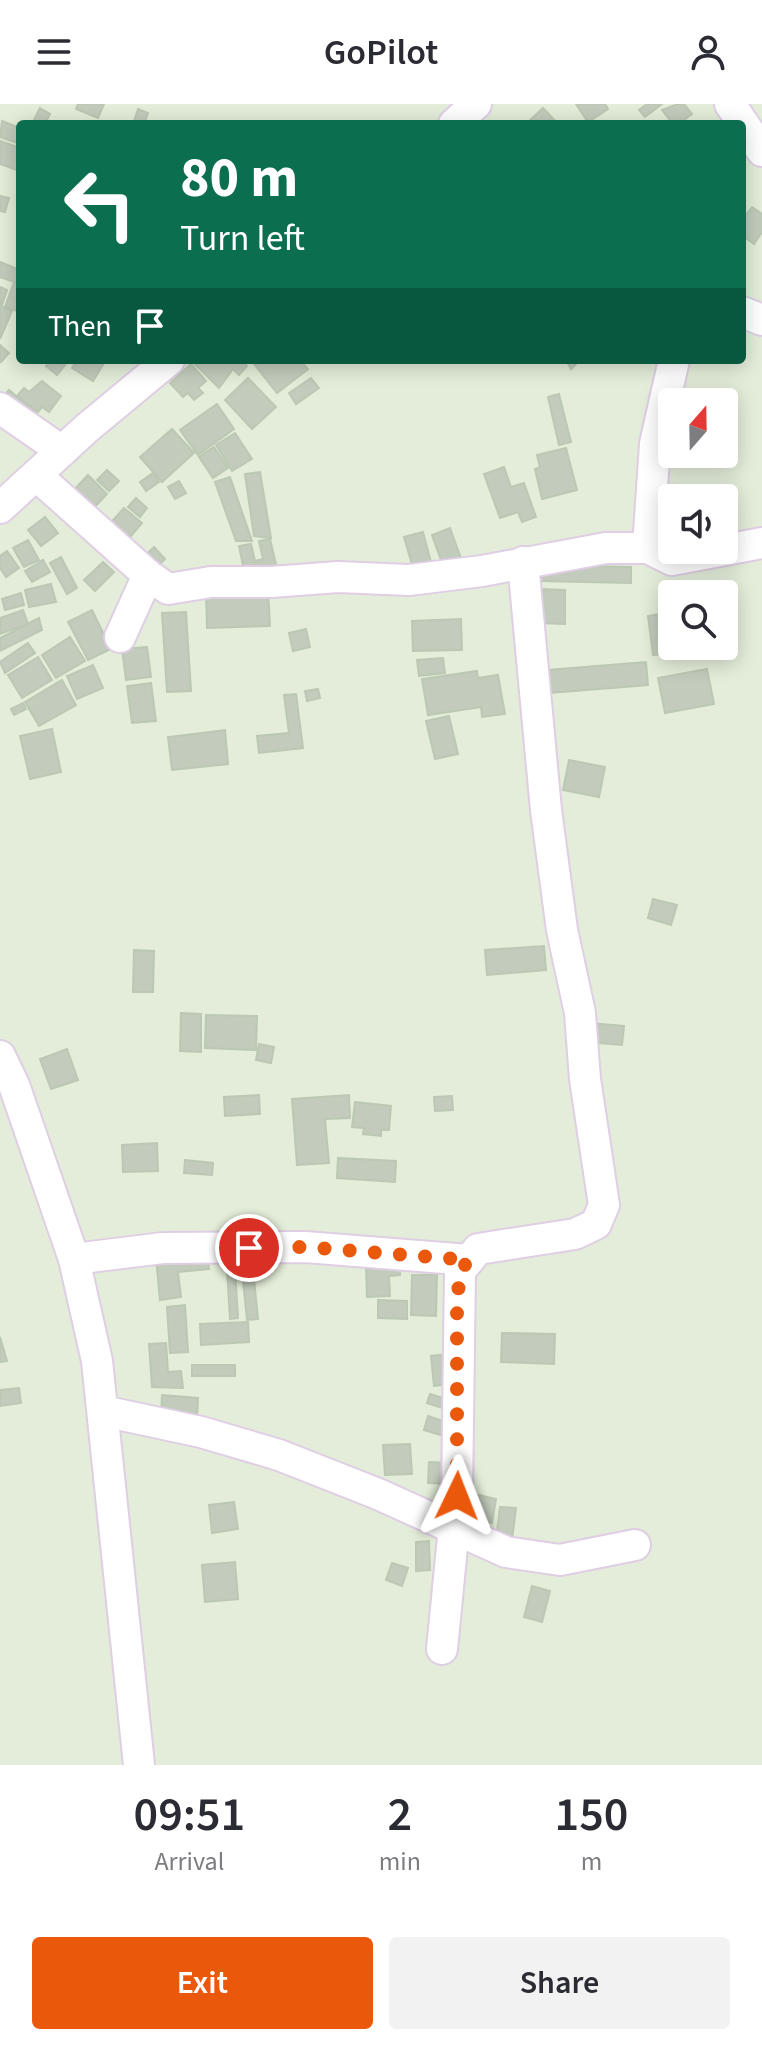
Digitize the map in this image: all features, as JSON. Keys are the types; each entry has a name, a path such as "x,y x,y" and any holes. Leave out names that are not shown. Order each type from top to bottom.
{"street":[{"path":"458,120 476,104"},
{"path":"746,128 762,151"},
{"path":"0,508 164,364"},
{"path":"648,548 655,444 673,364"},
{"path":"0,408 62,451"},
{"path":"36,475 148,575 168,589 211,582 338,577 409,580 482,571 606,548 648,548 672,560 762,543"},
{"path":"442,1649 459,1439 457,1305 460,1271 478,1249 575,1234 596,1224 604,1205 585,1079 580,1013 562,930 546,810 523,562"},
{"path":"120,637 148,575"},
{"path":"0,1056 14,1085 74,1259 97,1361 139,1765"},
{"path":"74,1259 163,1248 305,1247 469,1260"},
{"path":"103,1411 201,1432 279,1455 506,1552 560,1560 635,1545"}],"building":[{"path":"78,104 104,104 98,118 76,109"},
{"path":"576,104 605,104 608,109 587,120"},
{"path":"647,104 662,104 645,117 639,110"},
{"path":"684,104 692,114 684,120 670,120 662,110"},
{"path":"40,108 50,114 47,120 34,120"},
{"path":"543,108 554,120 530,120"},
{"path":"138,109 148,113 145,120 134,120"},
{"path":"2,121 16,126 16,143 0,137"},
{"path":"0,141 16,147 16,170 0,164"},
{"path":"0,196 9,198 5,212 0,211"},
{"path":"752,207 762,214 762,232 754,244 746,238 746,215"},
{"path":"0,262 16,268 16,283 0,277"},
{"path":"14,282 16,283 16,311 5,307"},
{"path":"0,287 7,290 2,305 0,304"},
{"path":"0,306 12,311 0,339"},
{"path":"0,345 9,353 1,362 0,361"},
{"path":"47,364 66,364 57,375"},
{"path":"74,364 103,364 93,381 72,368"},
{"path":"191,364 206,381 198,388 203,393 194,400 188,393 183,397 170,383"},
{"path":"195,364 247,366 239,375 233,369 219,388"},
{"path":"254,364 304,364 308,369 277,393"},
{"path":"248,378 276,407 252,429 225,400"},
{"path":"311,378 319,388 296,404 289,393"},
{"path":"42,381 61,396 49,412 42,407 38,412 17,396 24,388 29,392"},
{"path":"9,390 35,412 28,420 1,399"},
{"path":"559,394 571,442 559,445 548,397"},
{"path":"217,404 234,429 198,455 180,430"},
{"path":"172,429 194,453 162,482 140,457"},
{"path":"235,433 252,459 232,471 216,445"},
{"path":"214,447 228,468 213,478 199,457"},
{"path":"566,448 577,490 542,499 535,469 540,467 537,455"},
{"path":"504,467 511,487 524,483 536,517 522,522 518,512 500,518 484,474"},
{"path":"107,470 119,481 109,491 97,480"},
{"path":"260,472 271,538 254,536 245,474"},
{"path":"153,473 159,482 146,491 140,482"},
{"path":"88,475 107,494 90,512 70,494"},
{"path":"230,477 252,541 236,541 215,482"},
{"path":"179,481 186,493 175,499 168,487"},
{"path":"136,498 147,508 140,517 128,507"},
{"path":"124,508 142,523 124,544 106,528"},
{"path":"45,517 58,533 41,546 28,530"},
{"path":"450,528 463,564 445,571 432,535"},
{"path":"423,532 433,570 415,575 404,537"},
{"path":"270,539 278,573 246,580 239,546 251,544 255,561 263,559 259,541"},
{"path":"28,540 39,560 24,567 13,548"},
{"path":"154,547 165,559 156,568 145,556"},
{"path":"7,551 19,568 6,577 0,568 0,556"},
{"path":"61,557 77,588 67,594 50,563"},
{"path":"43,560 50,572 32,582 25,571"},
{"path":"103,562 114,572 95,591 84,580"},
{"path":"541,565 631,567 631,583 540,581"},
{"path":"51,584 56,602 29,607 25,590"},
{"path":"268,589 270,626 207,628 206,592"},
{"path":"540,589 565,590 565,624 539,623"},
{"path":"21,593 24,605 5,610 2,599"},
{"path":"23,610 28,624 0,634 0,618"},
{"path":"92,610 111,649 88,660 68,622"},
{"path":"186,612 191,691 167,692 162,613"},
{"path":"658,614 658,655 653,655 648,616"},
{"path":"39,618 42,630 0,651 0,638"},
{"path":"461,619 462,650 413,651 412,621"},
{"path":"306,629 310,647 293,651 289,633"},
{"path":"70,637 85,661 56,678 42,655"},
{"path":"28,643 35,653 5,673 0,662"},
{"path":"147,647 151,677 126,680 122,649"},
{"path":"38,657 52,680 22,698 8,675"},
{"path":"443,658 445,673 419,676 417,660"},
{"path":"646,662 648,685 550,693 548,670"},
{"path":"93,665 103,688 77,699 67,676"},
{"path":"707,669 714,704 665,713 658,678"},
{"path":"477,671 478,678 498,675 505,714 482,717 481,707 428,715 422,679"},
{"path":"62,680 76,705 39,726 25,702"},
{"path":"151,683 156,721 132,723 127,686"},
{"path":"318,689 320,698 307,701 305,691"},
{"path":"296,694 303,748 259,753 257,736 289,733 284,695"},
{"path":"23,703 26,709 14,715 11,709"},
{"path":"449,716 458,754 435,759 426,721"},
{"path":"52,729 61,772 30,779 20,736"},
{"path":"225,730 228,764 172,770 168,737"},
{"path":"569,760 605,767 599,797 563,790"},
{"path":"653,899 677,905 671,925 648,918"},
{"path":"544,946 546,970 487,975 485,950"},
{"path":"134,950 154,951 153,992 133,992"},
{"path":"181,1013 201,1014 201,1052 180,1051"},
{"path":"206,1015 257,1016 256,1050 205,1048"},
{"path":"589,1023 624,1026 622,1045 588,1042"},
{"path":"259,1044 274,1047 271,1063 256,1060"},
{"path":"67,1049 78,1080 51,1089 40,1059"},
{"path":"259,1095 260,1114 225,1116 224,1097"},
{"path":"349,1095 350,1118 325,1119 329,1163 297,1165 292,1099"},
{"path":"452,1096 453,1110 435,1111 434,1097"},
{"path":"355,1102 391,1106 389,1130 381,1130 381,1136 363,1134 364,1128 352,1127"},
{"path":"157,1143 158,1171 123,1172 122,1145"},
{"path":"338,1158 396,1161 395,1182 337,1178"},
{"path":"185,1160 213,1163 212,1175 184,1173"},
{"path":"251,1249 258,1319 247,1320 240,1251"},
{"path":"207,1253 209,1269 178,1272 181,1297 160,1300 156,1258"},
{"path":"226,1253 234,1253 238,1318 230,1319"},
{"path":"400,1264 400,1275 389,1276 390,1296 367,1297 366,1265"},
{"path":"412,1275 437,1275 436,1316 411,1315"},
{"path":"378,1300 407,1301 407,1319 378,1318"},
{"path":"185,1305 188,1352 170,1353 167,1307"},
{"path":"248,1322 249,1342 201,1345 200,1324"},
{"path":"502,1333 555,1334 554,1364 501,1362"},
{"path":"0,1337 7,1361 0,1362"},
{"path":"166,1343 168,1372 181,1371 183,1388 152,1387 149,1344"},
{"path":"448,1354 451,1384 434,1386 431,1356"},
{"path":"192,1365 235,1365 235,1376 192,1376"},
{"path":"19,1388 21,1403 0,1406 1,1390"},
{"path":"430,1394 458,1403 455,1412 427,1403"},
{"path":"162,1395 198,1398 197,1421 161,1419"},
{"path":"428,1416 451,1424 447,1437 424,1430"},
{"path":"410,1444 412,1474 385,1475 383,1445"},
{"path":"429,1462 453,1463 453,1484 428,1483"},
{"path":"470,1493 496,1499 492,1523 465,1517"},
{"path":"234,1502 238,1529 212,1533 209,1505"},
{"path":"500,1507 516,1508 512,1540 496,1539"},
{"path":"429,1541 430,1570 416,1571 416,1542"},
{"path":"235,1562 238,1599 205,1602 202,1565"},
{"path":"392,1563 408,1568 402,1586 386,1580"},
{"path":"532,1586 550,1591 542,1622 524,1617"}],"route":[{"path":"249,1248 305,1247 469,1260 460,1271 457,1305 457,1496"}]}
